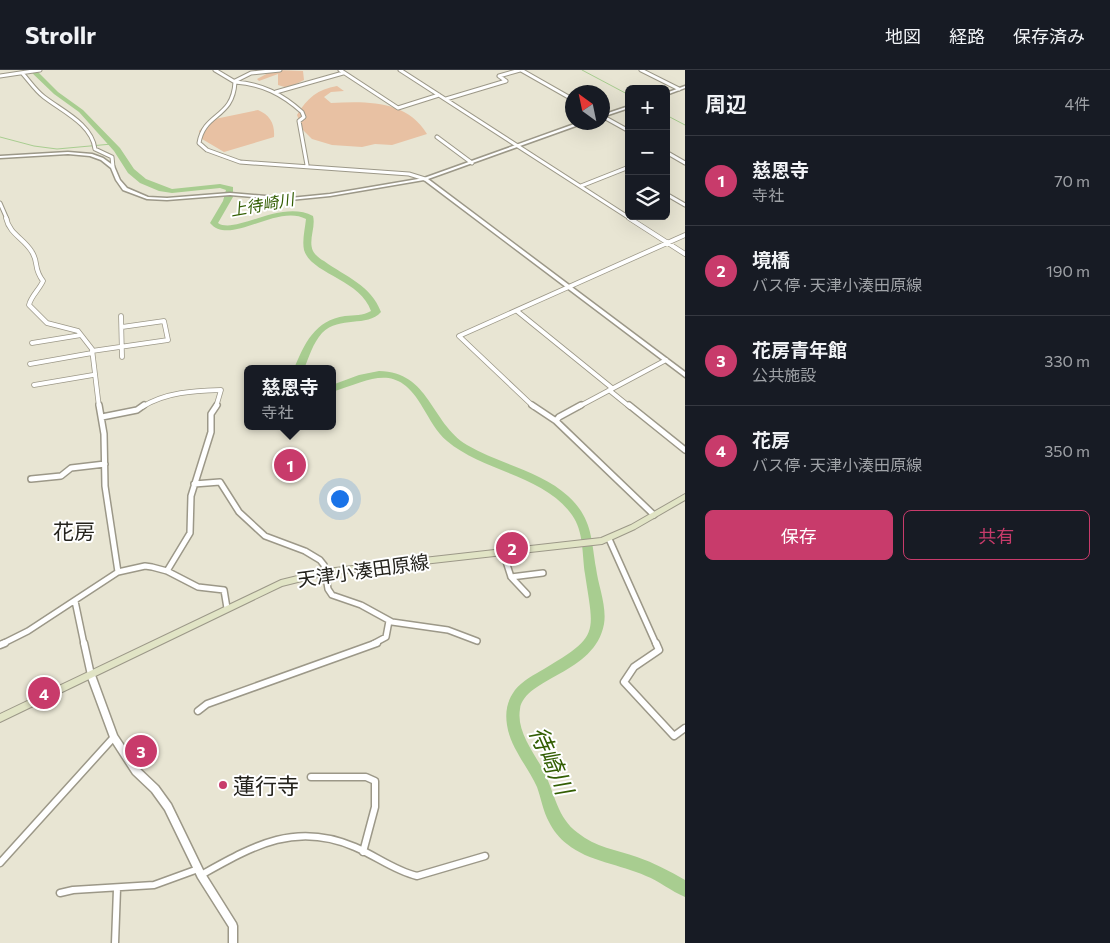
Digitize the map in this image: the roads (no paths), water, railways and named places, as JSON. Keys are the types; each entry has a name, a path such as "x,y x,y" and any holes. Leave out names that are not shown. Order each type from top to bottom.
{"main road":[{"name":"天津小湊田原線","path":"0,718 281,583 326,572 596,542 609,539 685,497"}],"street":[{"path":"0,76 40,70"},
{"path":"215,70 235,82 257,84 276,92 304,115 298,121 307,165"},
{"path":"235,82 251,73 280,70"},
{"path":"400,70 685,254"},
{"path":"446,99 506,81 499,76 520,70 565,95"},
{"path":"641,70 679,89"},
{"path":"276,92 341,71 398,108 439,95"},
{"path":"23,74 44,97 68,112 94,140 95,149 112,157 113,167 120,185 143,197 167,199 212,194 244,194 290,199 330,196 425,179 565,129"},
{"path":"235,82 234,99 231,106 203,128 199,143 207,150 240,162 307,165 409,174 425,179 685,374"},
{"path":"670,92 685,87"},
{"path":"610,114 625,108"},
{"path":"610,120 627,130"},
{"path":"437,137 472,163"},
{"path":"0,157 68,152 102,159 113,167"},
{"path":"670,154 685,163"},
{"path":"581,186 625,169"},
{"path":"670,196 685,205"},
{"path":"0,203 11,231 34,252 37,262 36,272 44,281 39,290 30,299 30,305 47,323 78,331 92,352 94,375 102,417 105,486 118,572"},
{"path":"654,515 556,421 530,404 459,336 569,288 685,234"},
{"path":"517,310 685,450"},
{"path":"120,316 123,346 122,358"},
{"path":"30,364 123,346 168,340 169,338 164,321 122,327"},
{"path":"32,343 81,335"},
{"path":"556,421 559,417 666,360"},
{"path":"34,385 94,375"},
{"path":"102,417 137,410 153,400 168,398 179,392 221,390 219,403 211,414 211,432 190,496 190,533 167,572"},
{"path":"31,480 61,476 71,468 104,464"},
{"path":"194,484 220,482 246,520 265,536 305,551 320,560 326,572 328,589 332,594 361,605 389,621 448,630 476,641"},
{"path":"609,539 659,650 634,667 624,682 674,736 685,728"},
{"path":"503,552 511,577 527,594"},
{"path":"0,645 28,631 118,572 145,566 167,572 198,588 224,590 227,608"},
{"path":"511,577 543,573"},
{"path":"75,601 91,675 114,738 136,771 165,802 200,872 233,926 234,943"},
{"path":"198,711 207,704 381,641 386,637 389,621"},
{"path":"0,863 114,738"},
{"path":"311,777 366,777 375,781 372,820 363,852"},
{"path":"60,893 74,890 154,886 200,872 292,835 325,836 417,876 485,856"},
{"path":"115,943 117,889"}],"waterway":[{"name":"上待崎川","path":"32,70 56,93 81,111 117,150 131,171 143,181 172,191 220,186 230,189 229,197 214,223 218,226 233,228 283,213 303,214 310,218 307,242 309,252 325,266 366,293 373,302 376,312 369,317 342,319 324,327 312,340 301,365"},
{"path":"582,70 625,93"},
{"path":"670,117 685,125"},
{"path":"0,137 34,146 57,149 112,144"},
{"name":"待崎川","path":"336,387 363,377 379,374 395,376 405,380 420,394 437,422 450,438 464,448 549,489 563,498 575,510 586,533 589,565 598,616 594,639 582,652 533,683 520,694 513,709 514,727 543,785 555,819 571,838 592,850 650,870 685,889"}],"place":[{"name":"慈恩寺","path":"290,465"},
{"name":"境橋","path":"512,548"},
{"name":"花房","path":"44,693"},
{"name":"花房青年館","path":"141,751"},
{"name":"蓮行寺","path":"223,785"}],"district":[{"name":"花房","path":"74,530"}]}
